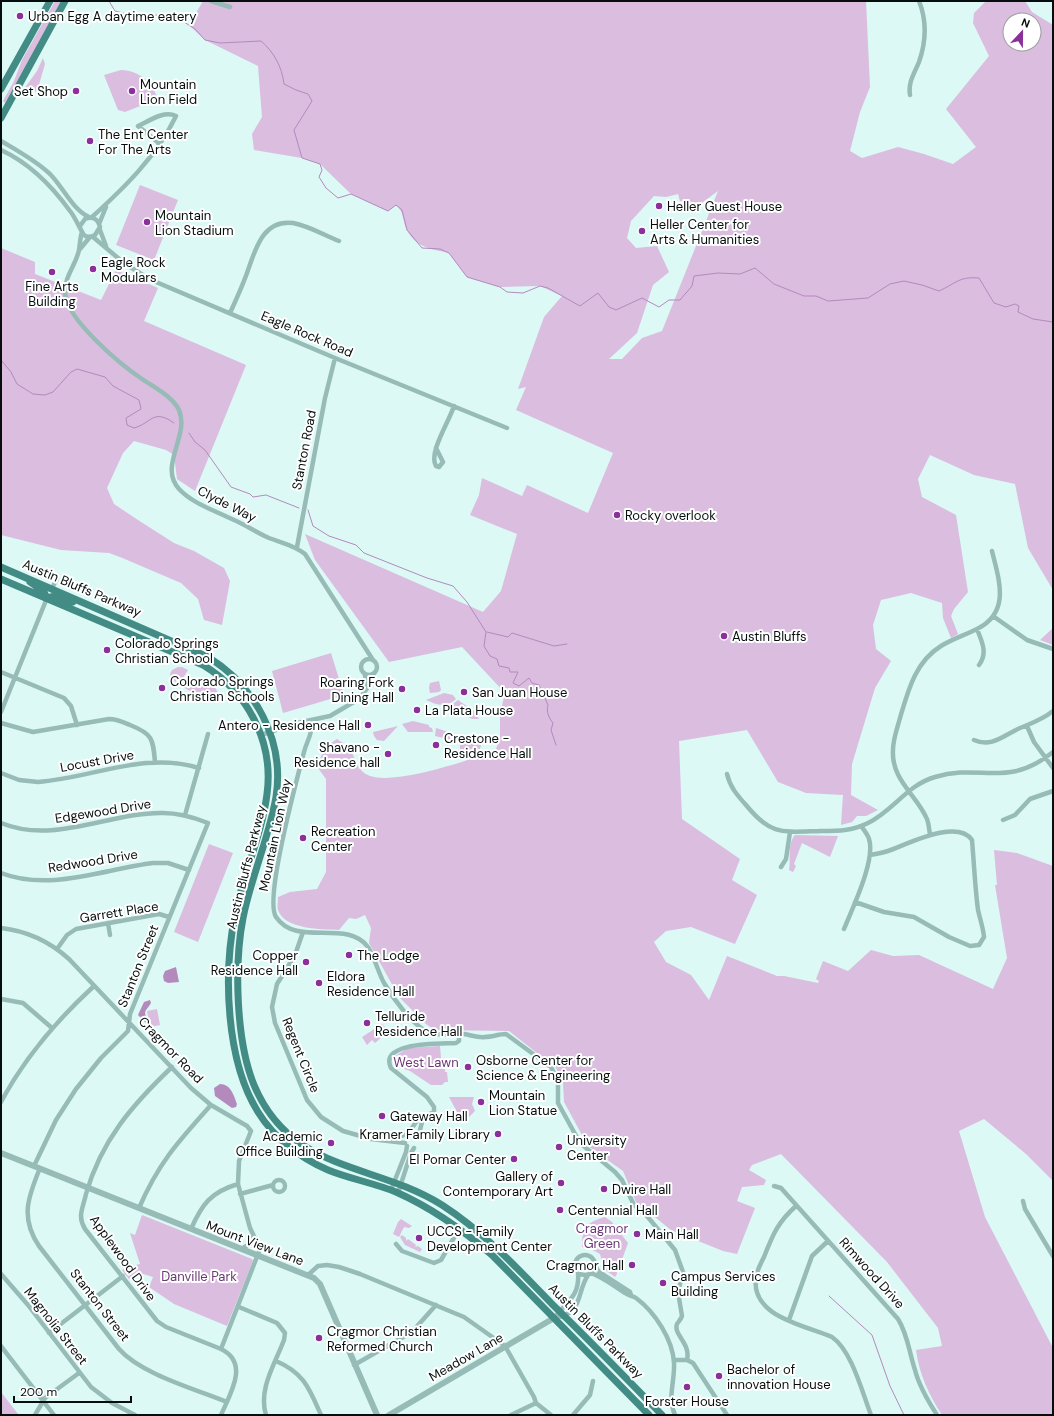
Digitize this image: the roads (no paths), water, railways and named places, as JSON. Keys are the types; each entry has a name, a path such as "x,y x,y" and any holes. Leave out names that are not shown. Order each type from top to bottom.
{"main road":[{"path":"1,89 50,1"},
{"path":"1,118 65,1"},
{"name":"Austin Bluffs Parkway","path":"1,567 106,611 202,654 222,667 248,692 259,708 270,732 276,759 276,795 246,908 238,960 240,1016 248,1068 255,1087 265,1106 278,1124 296,1140 329,1160 398,1183 442,1205 472,1227 496,1247 560,1310 662,1415"},
{"path":"13,572 41,590 47,598 55,596 106,611"},
{"name":"Austin Bluffs Parkway","path":"1,579 187,657 210,669 229,684 241,697 251,713 261,735 268,769 267,794 236,906 229,960 230,1011 239,1070 246,1091 258,1112 272,1130 290,1147 308,1160 329,1170 395,1192 438,1214 459,1229 492,1255 649,1415"}],"street":[{"path":"212,1 224,3 230,7"},
{"path":"910,94 908,85 921,56 925,36 923,11 919,1"},
{"path":"80,226 83,221 106,206 149,160 160,144 176,116 172,114 166,114 138,126 160,144"},
{"path":"1,141 39,165 62,188 80,212 99,224"},
{"path":"1,150 19,160 46,181 69,209 80,226 82,232 80,249"},
{"path":"106,206 99,224 106,248"},
{"path":"230,313 244,280 255,248 261,236 272,227 282,223 294,223 339,241"},
{"path":"80,249 100,230"},
{"name":"Eagle Rock Road","path":"82,232 91,237 141,275 335,358 507,428"},
{"name":"Clyde Way","path":"80,249 66,285 65,293 68,307 77,319 123,365 165,394 178,408 181,416 181,429 172,470 174,480 178,488 198,503 260,533 297,547 310,560 363,645 366,654 361,668 365,674 366,688"},
{"name":"Stanton Road","path":"297,547 325,398 335,358"},
{"path":"436,448 454,406"},
{"path":"930,834 928,820 897,774 892,751 895,737 912,680 924,662 941,646 977,629 993,616 1000,600 1001,590 992,551"},
{"path":"52,588 56,579"},
{"path":"1,712 47,598"},
{"path":"993,616 1027,640 1053,649"},
{"path":"977,629 984,653 984,658 979,665"},
{"name":"Clyde Way","path":"363,645 368,649 373,660 378,666 377,671 374,674"},
{"path":"365,660 373,660"},
{"path":"1,672 68,701 74,710 77,725"},
{"path":"261,735 297,723 330,716 351,705 361,697 366,688 369,686 374,674 365,674"},
{"path":"974,740 981,743 991,742 1040,721 1053,711"},
{"path":"1,723 34,732 114,719 142,730 150,735 155,762"},
{"name":"Mountain Lion Way","path":"312,721 312,732 304,750 280,852 272,904 274,913 279,921 288,927 303,932 342,934 358,939 367,947 390,992 421,1028 434,1034 459,1034 485,1037 506,1034 551,1067 558,1081 558,1103 580,1143 615,1172 622,1180 634,1205 647,1216 675,1250 683,1272 678,1292 682,1316 678,1323 677,1331 688,1350 687,1360"},
{"path":"1027,726 1034,742 1053,768"},
{"path":"185,816 208,734"},
{"path":"727,774 731,787 756,817 771,828 790,832 840,832 861,826 883,813 908,791 921,782 943,775 1010,773 1027,768 1046,758 1053,752"},
{"name":"Locust Drive","path":"1,773 19,780 38,782 155,762 184,764 199,768"},
{"path":"1003,820 1015,815 1030,799 1053,791"},
{"name":"Edgewood Drive","path":"1,823 20,829 48,831 155,813 185,816 208,823"},
{"name":"Stanton Street","path":"208,823 130,1014 128,1030 90,1070 68,1099 56,1120 37,1167 27,1203 29,1226 39,1246 119,1349 136,1364 226,1402"},
{"path":"844,929 867,870 870,855 870,840 861,826"},
{"path":"781,867 786,859 790,832"},
{"path":"855,902 884,912 914,917 949,937 970,946 979,944 984,938 983,923 979,912 972,840 969,836 962,832 930,834 886,852 870,855"},
{"name":"Redwood Drive","path":"1,873 17,878 42,880 66,879 153,863 168,863 189,870"},
{"name":"Garrett Place","path":"57,949 71,932 108,923 159,914 169,916"},
{"path":"108,923 110,935"},
{"name":"Cragmor Road","path":"1,928 32,935 57,949 191,1088 211,1105 247,1126 251,1131 239,1161 238,1184"},
{"name":"Regent Circle","path":"303,932 295,955 279,979 274,992 272,1007 276,1027 307,1100 316,1112 331,1125 347,1133 371,1139 388,1140 406,1144 406,1152 395,1192"},
{"path":"1,1102 34,1049 52,1028 94,986"},
{"path":"1,999 23,1003 52,1028"},
{"path":"412,1128 418,1119 434,1112 433,1105 427,1097 391,1068 389,1063 390,1058 399,1050 410,1046 457,1043 459,1034"},
{"name":"Applewood Drive","path":"172,1067 135,1103 114,1132 98,1160 80,1214 82,1224 153,1317 161,1325 221,1350"},
{"path":"139,1208 152,1179 165,1157 211,1105"},
{"path":"420,1130 423,1118"},
{"name":"Regent Circle","path":"388,1140 404,1135"},
{"name":"Regent Circle","path":"398,1183 414,1148"},
{"name":"Mount View Lane","path":"1,1153 308,1275 318,1266 327,1265 339,1267 436,1305 472,1322 506,1346 534,1396 536,1403 551,1415"},
{"path":"191,1229 200,1209 209,1198 222,1190 238,1184 253,1234 260,1249 239,1307 221,1350 230,1354 236,1366 235,1380 221,1415"},
{"path":"240,1194 273,1185"},
{"name":"Rimwood Drive","path":"774,1186 781,1188 898,1319 907,1336 916,1376 924,1394 937,1415"},
{"path":"1024,1201 1025,1209 1053,1256"},
{"path":"796,1206 783,1218 774,1231 756,1278 756,1290 763,1304 771,1311 832,1337 840,1344 846,1353 871,1415"},
{"path":"396,1244 402,1251 434,1263 441,1260 459,1229"},
{"path":"241,1249 250,1244 253,1234"},
{"path":"790,1320 812,1256 828,1241"},
{"path":"631,1295 628,1295 604,1279 578,1272 575,1264 580,1256 586,1255 591,1257 599,1272 630,1292 631,1295 645,1306 655,1318 668,1341 674,1360 670,1396 675,1415"},
{"path":"565,1316 580,1300 589,1274 595,1266"},
{"name":"Meadow Lane","path":"554,1318 576,1293 579,1285 578,1272"},
{"name":"Magnolia Street","path":"1,1274 49,1333 79,1374 104,1398 135,1415"},
{"path":"308,1275 320,1284 377,1415"},
{"path":"49,1333 123,1276"},
{"path":"354,1365 412,1332 436,1305"},
{"path":"239,1307 277,1322 284,1329 284,1340 264,1389 263,1404 266,1415"},
{"name":"Meadow Lane","path":"389,1415 554,1318 565,1316"},
{"path":"1,1346 42,1402 54,1415"},
{"path":"674,1360 687,1360 697,1368 727,1415"},
{"path":"276,1361 293,1370 306,1383 321,1415"},
{"path":"35,1415 46,1397 79,1374"},
{"path":"573,1415 590,1395 592,1381"},
{"path":"511,1415 536,1403"}],"waterway":[{"path":"109,1 115,11 135,16 162,15 181,20 195,29 205,40 220,43 261,41 277,60 284,84 308,94 312,101 294,130 302,158 320,164 322,170 319,177 326,188 338,198 351,194 388,211 396,205 402,210 407,230 422,248 440,249 449,253 467,277 500,287 507,292 523,293 540,286 548,288 580,306 598,293 609,307 616,310 642,298 659,307 669,300 680,300 692,286 694,276 718,273 740,274 755,268 774,284 804,296 816,296 828,301 868,298 890,284 904,281 939,291 962,279 979,278 994,303 1006,307 1015,304 1019,306 1018,312 1033,319 1053,322"},
{"path":"1,360 11,372 17,384 33,394 45,395 53,392 71,372 77,369 105,377 113,386 139,400 141,409 126,418 127,425 134,428 157,417 167,419 174,423"},
{"path":"189,433 195,442 205,450 231,487 250,494 253,497 266,495 299,508"},
{"path":"308,510 313,526 329,536 356,545 364,553 427,578 453,586 467,602 486,632 484,646 490,656 497,659 499,666 509,668 510,672 518,672 513,683 519,686 529,678 532,683 539,685 548,705 547,710 553,723 551,730 556,745"},
{"path":"487,632 508,637 512,633 554,646 567,644"},
{"path":"829,1296 872,1335 890,1386 904,1415"}],"place":[{"name":"Urban Egg A daytime eatery","path":"20,16"},
{"name":"Set Shop","path":"76,91"},
{"name":"Mountain Lion Field","path":"132,91"},
{"name":"The Ent Center For The Arts","path":"90,141"},
{"name":"Heller Guest House","path":"659,206"},
{"name":"Mountain Lion Stadium","path":"147,222"},
{"name":"Heller Center for Arts & Humanities","path":"642,231"},
{"name":"Eagle Rock Modulars","path":"93,269"},
{"name":"Fine Arts Building","path":"52,272"},
{"name":"Rocky overlook","path":"617,515"},
{"name":"Austin Bluffs","path":"724,636"},
{"name":"Colorado Springs Christian School","path":"107,650"},
{"name":"Colorado Springs Christian Schools","path":"162,688"},
{"name":"Roaring Fork Dining Hall","path":"402,689"},
{"name":"San Juan House","path":"464,692"},
{"name":"La Plata House","path":"417,710"},
{"name":"Antero - Residence Hall","path":"368,725"},
{"name":"Crestone - Residence Hall","path":"436,745"},
{"name":"Shavano - Residence hall","path":"388,754"},
{"name":"Recreation Center","path":"303,838"},
{"name":"The Lodge","path":"349,955"},
{"name":"Copper Residence Hall","path":"306,962"},
{"name":"Eldora Residence Hall","path":"319,983"},
{"name":"Telluride Residence Hall","path":"367,1023"},
{"name":"Osborne Center for Science & Engineering","path":"468,1067"},
{"name":"Mountain Lion Statue","path":"481,1102"},
{"name":"Gateway Hall","path":"382,1116"},
{"name":"Kramer Family Library","path":"498,1134"},
{"name":"Academic Office Building","path":"331,1143"},
{"name":"University Center","path":"559,1147"},
{"name":"El Pomar Center","path":"514,1159"},
{"name":"Gallery of Contemporary Art","path":"561,1183"},
{"name":"Dwire Hall","path":"604,1189"},
{"name":"Centennial Hall","path":"560,1210"},
{"name":"Main Hall","path":"637,1234"},
{"name":"UCCS - Family Development Center","path":"419,1238"},
{"name":"Cragmor Hall","path":"632,1265"},
{"name":"Campus Services Building","path":"663,1283"},
{"name":"Cragmor Christian Reformed Church","path":"319,1338"},
{"name":"Bachelor of innovation House","path":"719,1376"},
{"name":"Forster House","path":"687,1387"}],"park label":[{"name":"West Lawn","path":"426,1062"},
{"name":"Cragmor Green","path":"602,1236"},
{"name":"Danville Park","path":"199,1276"}]}
